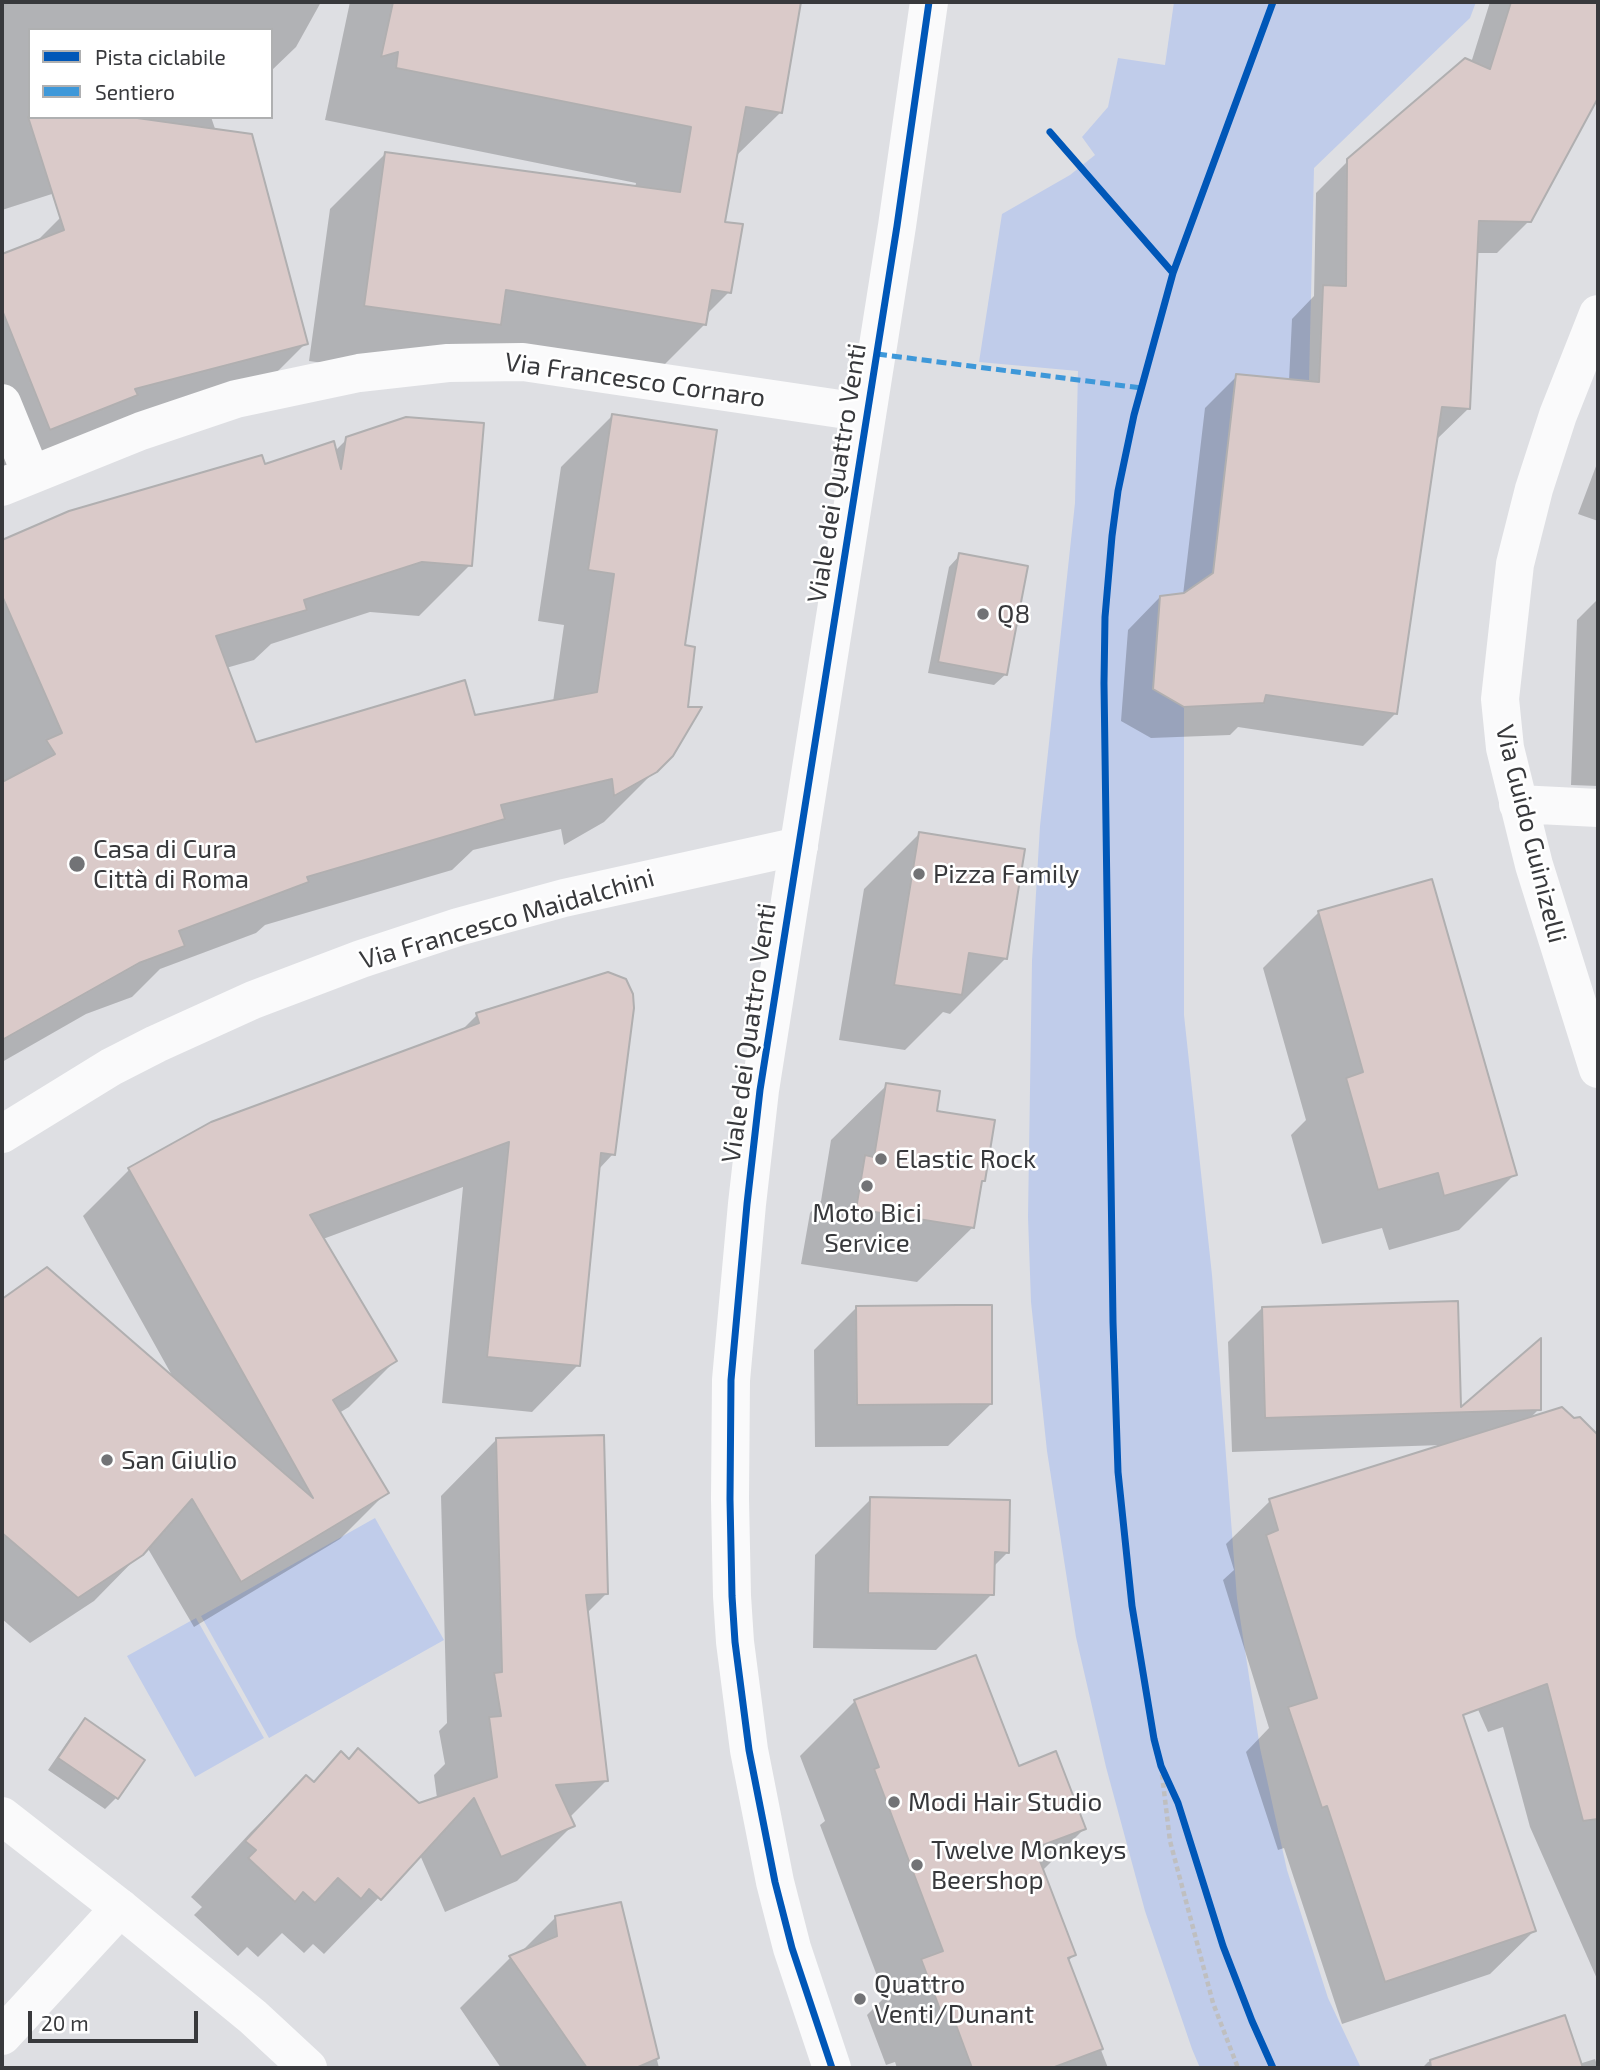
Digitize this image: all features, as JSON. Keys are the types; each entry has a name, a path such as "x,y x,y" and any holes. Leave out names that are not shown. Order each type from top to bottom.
{"street":[{"name":"Viale dei Quattro Venti","path":"832,2068 792,1948 775,1882 758,1806 735,1642 730,1440 735,1320 760,1090 929,2"},
{"name":"Via Guido Guinizelli","path":"1598,314 1558,415 1534,489 1515,564 1500,699 1505,748 1534,865 1598,1069"},
{"name":"Via Francesco Cornaro","path":"16,481 163,423 236,399 359,373 448,363 523,362 867,413"},
{"path":"2,403 16,481"},
{"path":"1518,804 1598,808"},
{"name":"Via Francesco Maidalchini","path":"2,1134 133,1055 253,1000 361,959 458,927 564,898 799,846"},
{"path":"2,1816 253,2017 308,2068"},
{"path":"2,2036 120,1908"}],"path":[{"path":"1050,132 1173,273"},
{"path":"1170,286 1178,261"},
{"path":"1159,1757 1170,1840 1213,2003 1238,2068"},
{"path":"1161,1766 1172,1791"}],"shaded area":[{"path":"1174,2 1476,2 1470,18 1314,168 1309,381 1287,578 1264,703 1184,707 1184,1015 1212,1275 1237,1598 1260,1748 1287,1870 1328,1998 1361,2068 1200,2068 1145,1911 1106,1767 1076,1637 1047,1451 1031,1302 1028,1217 1032,961 1040,826 1075,503 1078,371 979,362 1002,214 1070,175 1095,155 1082,137 1108,107 1118,58 1165,65"},
{"path":"375,1518 444,1640 269,1738 201,1616"},
{"path":"196,1618 264,1738 195,1777 127,1656"}],"building":[{"path":"393,2 801,2 782,113 746,107 725,222 743,224 731,293 712,290 706,325 506,290 501,325 364,306 385,152 680,192 691,127 396,68 398,52 381,57"},
{"path":"1511,2 1598,2 1598,98 1531,222 1479,221 1470,409 1442,407 1397,714 1266,695 1264,703 1184,707 1153,689 1160,596 1184,593 1213,573 1236,374 1319,382 1323,285 1346,286 1347,159 1465,58 1490,69"},
{"path":"29,119 144,119 252,134 308,344 135,389 138,395 50,430 2,310 2,254 64,230"},
{"path":"612,414 717,430 685,645 695,647 688,707 702,707 673,756 657,772 614,796 612,779 501,805 505,819 307,877 309,882 179,931 185,946 139,963 2,1040 2,782 55,754 46,740 62,733 2,596 2,540 69,511 262,455 265,464 334,441 341,469 346,437 406,417 484,423 472,566 422,562 304,600 307,610 216,636 256,742 465,680 475,715 597,692 614,574 588,570"},
{"name":"Q8","path":"959,553 1028,566 1007,675 938,662"},
{"path":"919,832 1025,849 1007,959 969,953 962,995 894,985"},
{"path":"1432,879 1517,1175 1444,1196 1438,1173 1378,1190 1346,1078 1363,1072 1318,911"},
{"path":"608,972 626,979 633,994 634,1008 615,1155 601,1153 580,1366 487,1357 509,1142 310,1215 397,1361 333,1400 389,1493 241,1582 192,1499 143,1555 78,1598 2,1533 2,1299 47,1267 313,1498 128,1168 211,1122 479,1023 476,1013"},
{"path":"886,1083 940,1091 937,1111 995,1120 974,1228 856,1209 865,1155 874,1157"},
{"path":"1458,1301 1461,1407 1541,1338 1541,1410 1265,1418 1262,1307"},
{"path":"992,1305 992,1404 857,1405 856,1306"},
{"path":"1562,1407 1574,1418 1580,1417 1598,1435 1598,1819 1583,1821 1547,1684 1463,1715 1536,1931 1385,1982 1327,1806 1322,1808 1288,1707 1317,1698 1266,1535 1278,1530 1269,1499"},
{"path":"604,1435 608,1594 586,1595 608,1781 556,1785 575,1826 501,1857 474,1798 381,1900 369,1889 361,1899 338,1878 315,1903 303,1892 295,1902 248,1858 256,1850 245,1841 306,1775 314,1782 341,1751 349,1759 358,1748 419,1803 497,1777 489,1717 501,1716 494,1673 502,1672 496,1438"},
{"path":"870,1497 1010,1500 1009,1553 995,1552 994,1595 868,1593"},
{"path":"976,1655 1019,1766 1056,1751 1086,1829 1035,1848 1076,1955 1068,1958 1103,2049 1052,2068 972,2068 950,2009 941,2012 921,1959 943,1951 874,1769 879,1767 854,1700"},
{"path":"85,1718 145,1760 118,1799 58,1758"},
{"path":"621,1902 659,2058 636,2068 587,2068 509,1956 557,1936 555,1916"},
{"path":"1565,2015 1583,2068 1431,2068 1430,2060"}],"marked path":[{"path":"877,354 1141,388"}],"cycle path":[{"path":"832,2068 792,1948 775,1882 749,1750 732,1596 731,1380 760,1090 897,226 929,2"},
{"path":"1273,2 1173,273 1134,415 1118,491 1112,536 1105,617 1104,683 1113,1322 1118,1472 1132,1606 1161,1766 1178,1803 1223,1946 1273,2068"},
{"path":"1050,132 1173,273"}],"place":[{"name":"Q8","path":"983,614"},
{"name":"Casa di Cura Città di Roma","path":"77,864"},
{"name":"Pizza Family","path":"919,874"},
{"name":"Elastic Rock","path":"881,1159"},
{"name":"Moto Bici Service","path":"867,1186"},
{"name":"San Giulio","path":"107,1460"},
{"name":"Modi Hair Studio","path":"894,1802"},
{"name":"Twelve Monkeys Beershop","path":"917,1865"},
{"name":"Quattro Venti/Dunant","path":"860,1999"}]}
